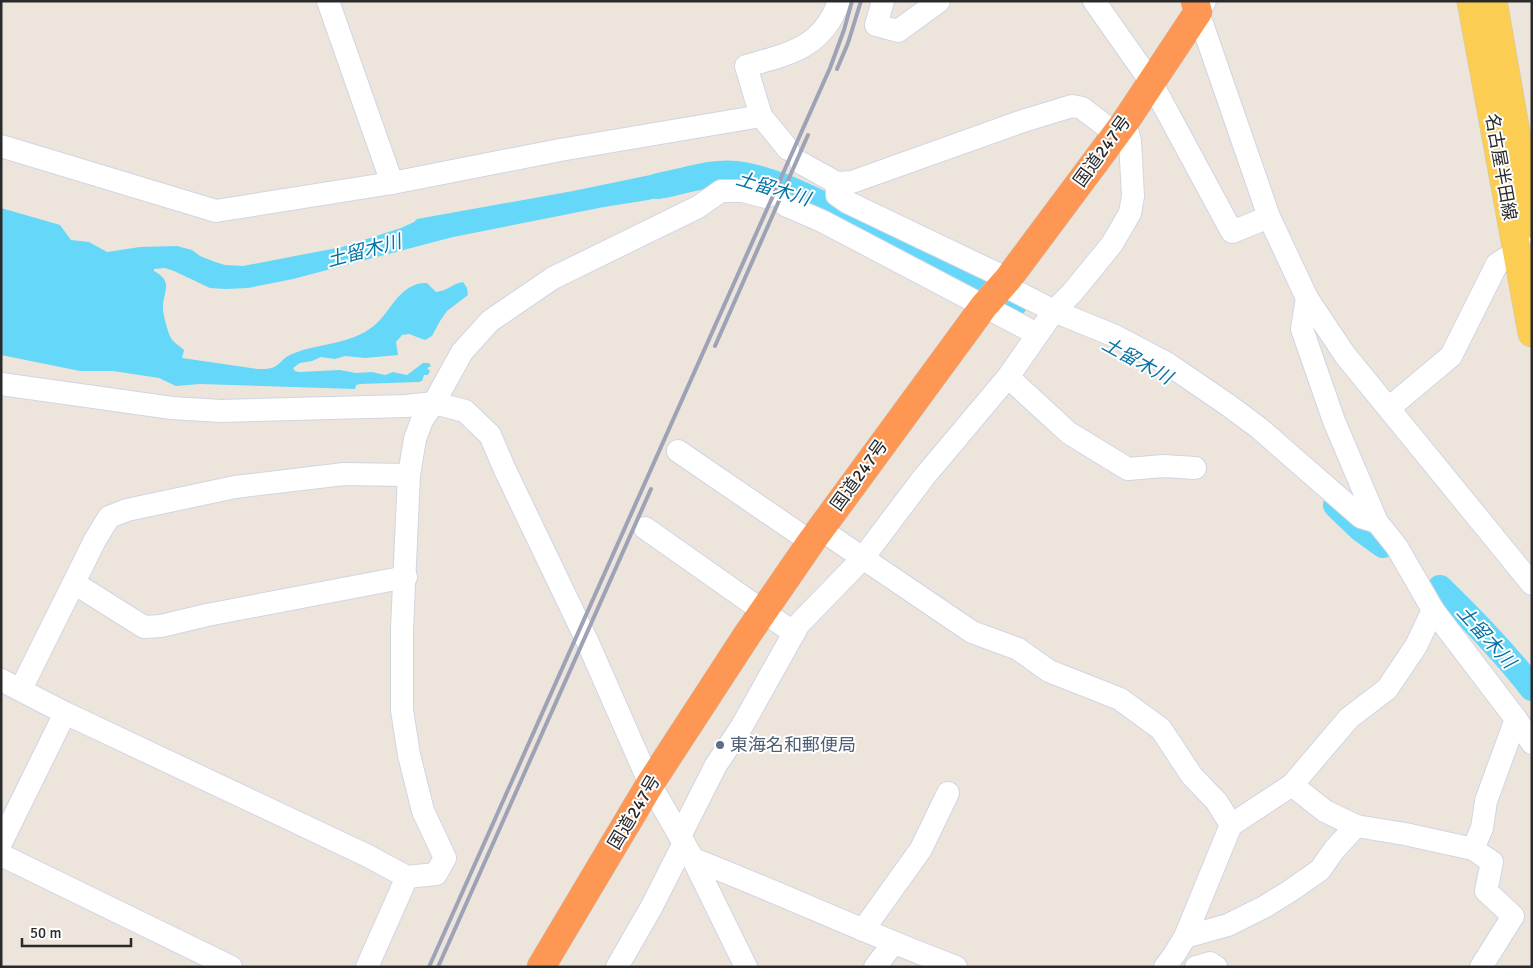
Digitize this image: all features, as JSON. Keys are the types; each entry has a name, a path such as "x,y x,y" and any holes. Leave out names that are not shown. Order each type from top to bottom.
{"highway":[{"name":"国道247号","path":"541,967 650,784 815,536 1120,128 1199,5"}],"main road":[{"name":"名古屋半田線","path":"1471,1 1532,333"},
{"name":"名古屋半田線","path":"1493,1 1530,209"}],"street":[{"path":"328,1 392,183"},
{"path":"617,967 685,846 716,765 742,726 799,624 862,558 924,476 1008,377 1054,311 1072,293 1112,244 1130,213 1133,187 1130,141 1120,128 1082,108 1072,106 1023,121 852,182 837,183 795,156 761,116 746,66 794,52 818,37 835,13 839,1"},
{"path":"883,1 876,25 898,31 939,1"},
{"path":"1094,1 1151,82 1232,232 1269,217"},
{"path":"1199,5 1269,217 1306,298 1345,355 1532,584"},
{"path":"1,146 216,211 392,183 560,150 761,116"},
{"path":"837,183 837,195 996,293 1039,332"},
{"path":"409,475 344,474 236,487 127,510 109,517 74,582 11,685 366,855 407,877 436,874 445,858 423,811 409,755 404,719 402,629 406,577 409,475 415,439 422,420 434,403 462,352 490,321 553,278 698,207 721,191 742,190 775,201 996,293 1054,311 1115,336 1168,364 1228,405 1259,428 1361,517 1376,522"},
{"path":"1389,408 1451,356 1497,264 1516,252 1530,209"},
{"path":"1306,298 1302,329 1334,421 1376,522 1397,547 1433,610 1516,718 1532,742"},
{"path":"1008,377 1069,433 1128,469 1164,466 1195,468"},
{"path":"1,384 172,408 221,411 406,406 434,403 465,411 490,435 585,638 650,784 685,846 746,967"},
{"path":"678,451 815,536 862,558 972,632 1018,649 1050,671 1120,699 1161,729 1192,776 1217,802 1231,825"},
{"path":"645,528 794,634"},
{"path":"74,582 144,627 161,626 207,615 406,577"},
{"path":"1179,956 1231,825 1292,785 1349,718 1387,689 1416,646 1433,610"},
{"path":"1,843 66,713"},
{"path":"1472,849 1482,828 1486,800 1516,718"},
{"path":"1292,785 1325,811 1356,826 1405,834 1472,849 1492,862 1486,891 1513,916 1481,967"},
{"path":"863,930 921,849 948,793"},
{"path":"1179,956 1228,924 1264,907 1320,870 1334,850 1356,826"},
{"path":"685,846 741,878 893,944 956,967"},
{"path":"1,855 230,967"},
{"path":"367,967 407,877"},
{"path":"875,967 893,944"},
{"path":"1196,967 1210,963 1216,967"}],"water":[{"path":"689,167 694,189 648,200 453,237 293,279 248,288 210,288 174,271 165,268 154,269 164,279 166,284 163,303 164,315 171,338 184,350 182,358 258,369 275,367 287,357 303,350 359,335 378,322 404,291 418,284 427,283 436,292 463,282 467,288 468,295 447,311 432,336 425,340 409,334 402,335 396,342 398,355 365,358 345,356 335,359 321,357 300,363 293,368 299,372 340,370 356,373 372,372 385,375 393,372 407,375 423,363 429,363 431,366 427,368 430,371 428,375 424,375 422,381 419,382 360,384 356,385 355,389 200,384 176,386 159,378 113,371 80,371 1,355 1,208 60,225 71,240 89,242 107,252 140,247 177,246 192,250 200,256 215,262 225,265 243,266 342,247 401,228 417,219 573,191"}],"waterway":[{"name":"土留木川","path":"658,186 706,175 726,173 762,179 812,199 936,259 1015,303"},
{"name":"土留木川","path":"1336,505 1361,529 1383,545"},
{"name":"土留木川","path":"1440,588 1488,636 1532,688"}],"railway":[{"path":"429,967 830,68 852,1"},
{"path":"837,69 848,43 861,1"},
{"path":"715,346 808,135"},
{"path":"438,967 651,489"}],"place":[{"name":"東海名和郵便局","path":"720,745"}]}
